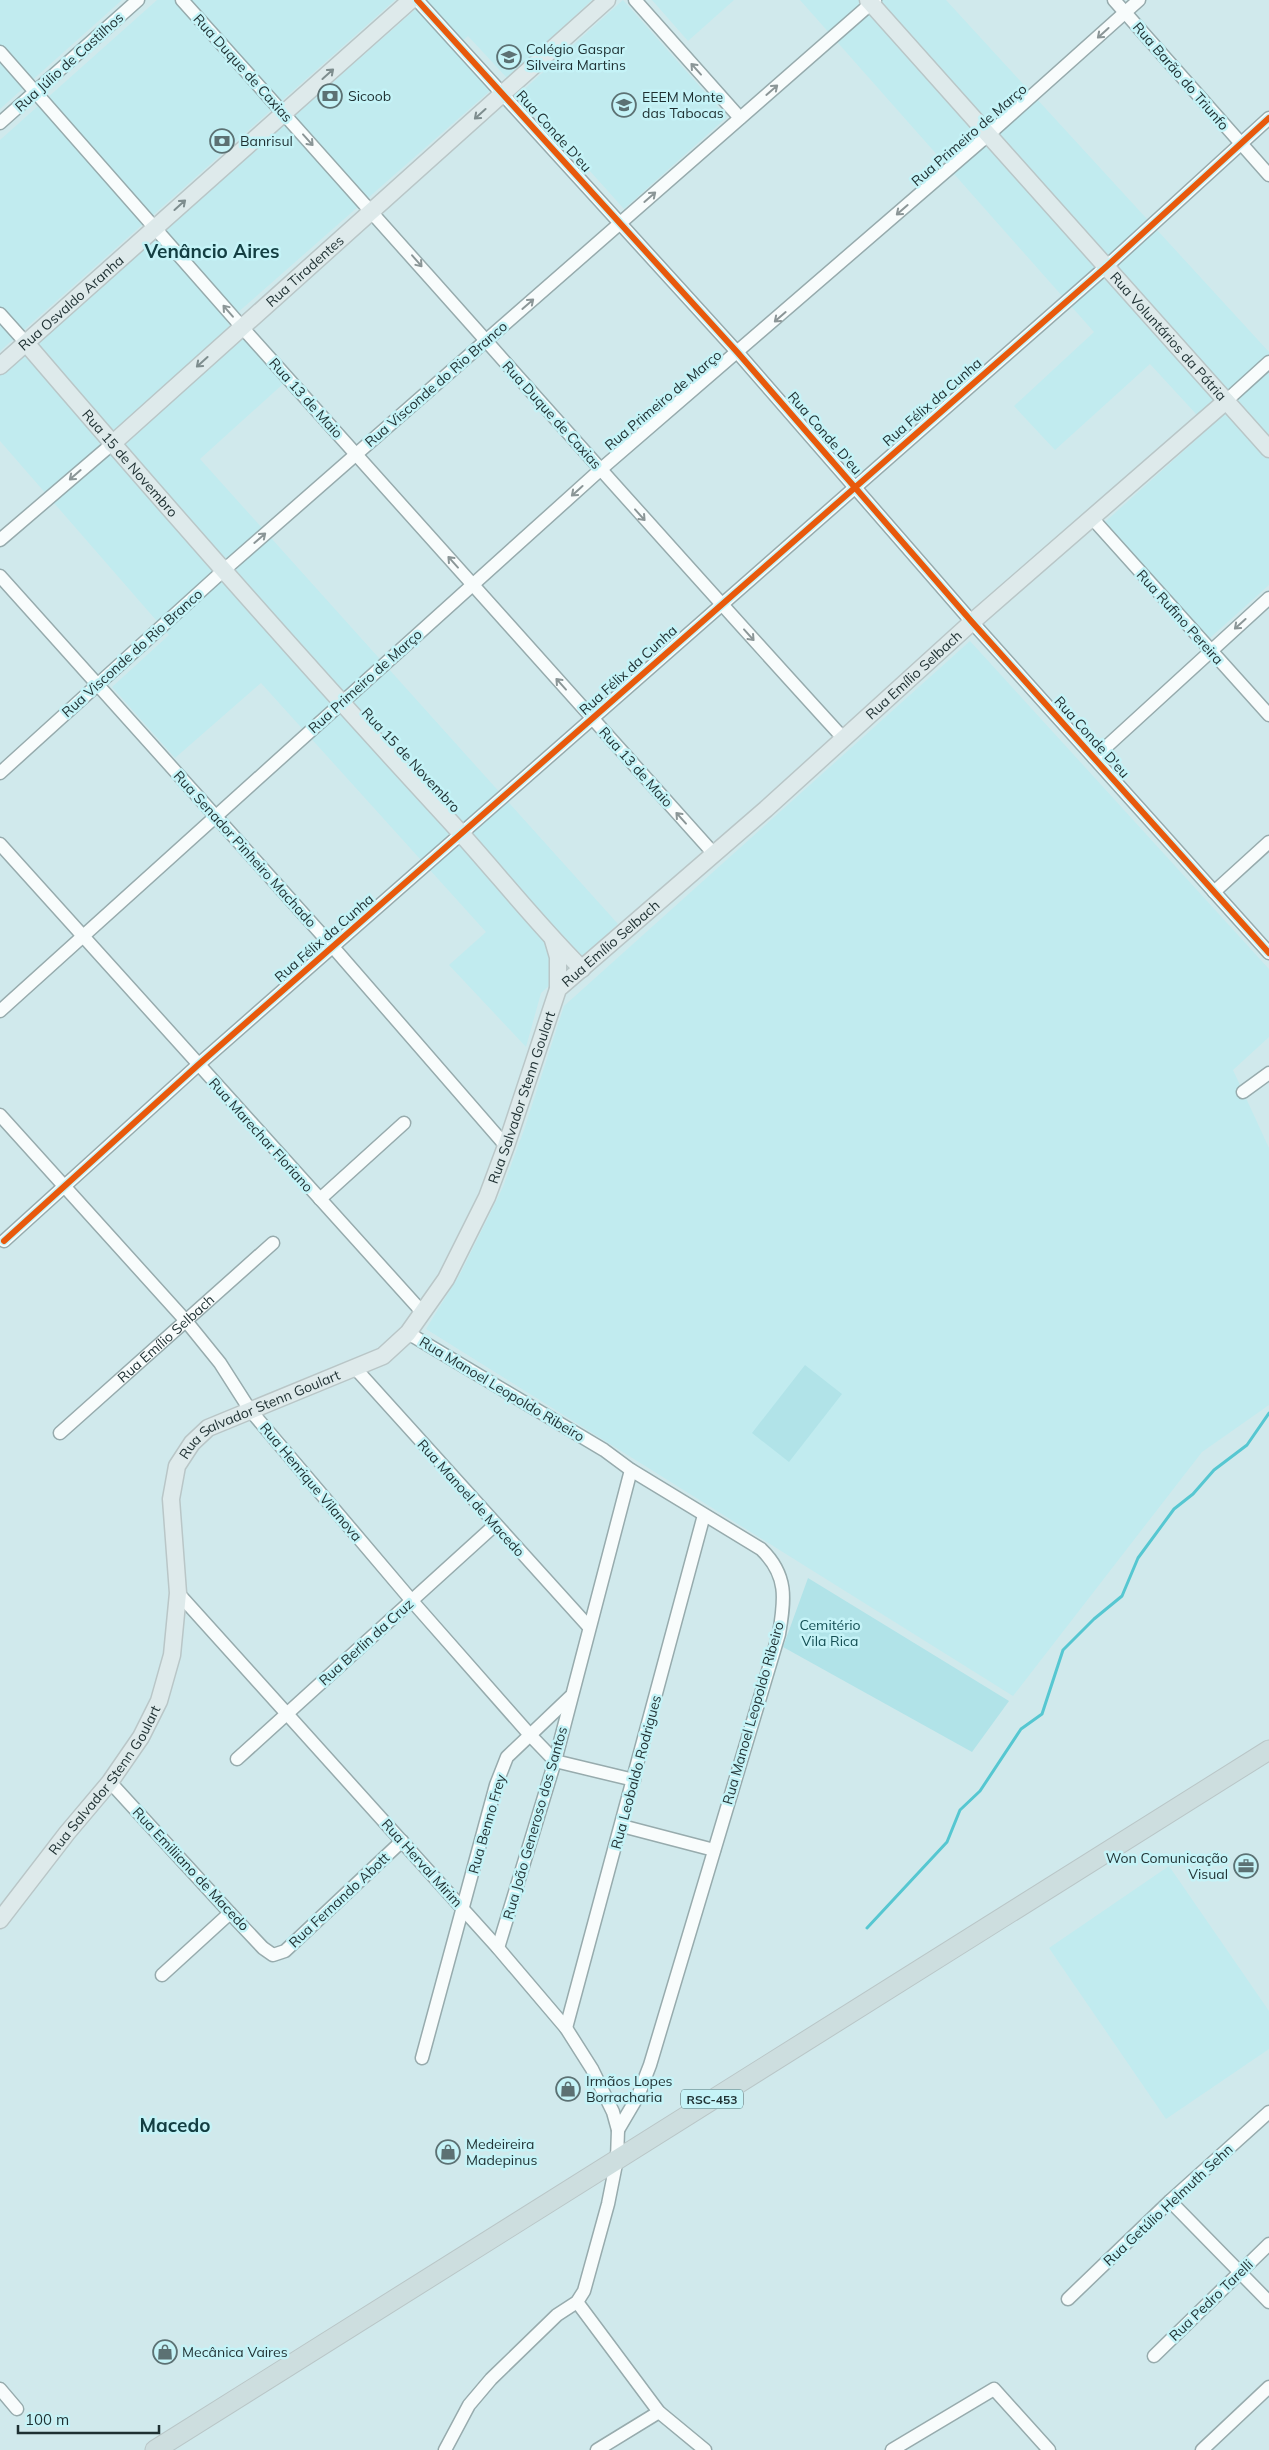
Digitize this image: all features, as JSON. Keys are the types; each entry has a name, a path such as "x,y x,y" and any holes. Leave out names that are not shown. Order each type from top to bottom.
{"highway":[{"name":"RSC-453","path":"155,2450 1269,1750"}],"main road":[{"name":"Rua Osvaldo Aranha","path":"0,366 411,0"},
{"name":"Rua Tiradentes","path":"112,444 241,326 607,0"},
{"name":"Rua Voluntários da Pátria","path":"871,1 988,135 1108,266 1269,449"},
{"name":"Rua 15 de Novembro","path":"26,343 112,444 341,703 462,834 553,940 582,968"},
{"name":"Rua Emílio Selbach","path":"558,989 844,739 972,622 1226,401"},
{"path":"553,940 558,957 558,989"},
{"name":"Rua Salvador Stenn Goulart","path":"0,1920 67,1833 110,1782 141,1737 159,1701 172,1655 178,1593 171,1499 177,1466 192,1443 208,1428 383,1356 408,1333 446,1279 483,1206 506,1146 558,989"}],"street":[{"name":"Rua Júlio de Castilhos","path":"0,123 138,0"},
{"name":"Rua Duque de Caxias","path":"182,0 372,211 720,604 844,739"},
{"name":"Rua Conde D'eu","path":"417,0 621,222 738,353 972,622 1269,953"},
{"path":"635,0 740,118"},
{"name":"Rua Barão do Triunfo","path":"1114,0 1269,175"},
{"name":"Rua Primeiro de Março","path":"0,1011 600,470 738,353 988,135 1139,0"},
{"name":"Rua Visconde do Rio Branco","path":"0,773 224,570 871,1"},
{"name":"Rua 13 de Maio","path":"0,52 156,227 241,326 714,854"},
{"name":"Rua Félix da Cunha","path":"4,1241 63,1185 198,1065 462,834 854,486 1108,266 1269,118"},
{"name":"Rua 15 de Novembro","path":"0,314 26,343"},
{"name":"Rua Emílio Selbach","path":"1226,401 1269,362"},
{"name":"Rua Tiradentes","path":"0,540 112,444"},
{"name":"Rua Rufino Pereira","path":"1092,518 1269,715"},
{"name":"Rua Senador Pinheiro Machado","path":"0,576 332,947 506,1146"},
{"path":"1094,758 1269,598"},
{"path":"1214,892 1269,842"},
{"name":"Rua Marechar Floriano","path":"0,844 423,1312"},
{"path":"1243,1092 1269,1072"},
{"name":"Rua Henrique Vilanova","path":"0,1115 186,1320 220,1363 250,1410 412,1601 555,1761"},
{"path":"320,1200 404,1124"},
{"name":"Rua Emílio Selbach","path":"60,1433 273,1243"},
{"name":"Rua Manoel Leopoldo Ribeiro","path":"408,1333 604,1450 631,1470 761,1549 774,1561 781,1577 784,1604 779,1634 650,2064 638,2096 618,2130"},
{"name":"Rua Manoel de Macedo","path":"355,1368 589,1627"},
{"path":"570,1697 631,1470"},
{"name":"Rua Leobaldo Rodrigues","path":"566,2028 622,1826 704,1515"},
{"name":"Rua Berlin da Cruz","path":"237,1759 495,1525"},
{"name":"Rua Herval Mirim","path":"178,1593 498,1948 566,2028 592,2069 613,2112 618,2130 617,2159 591,2269 577,2302"},
{"name":"Rua Benno Frey","path":"422,2058 429,2026 464,1910 496,1785 508,1757 570,1697"},
{"name":"Rua João Generoso dos Santos","path":"498,1948 555,1761 570,1697"},
{"path":"555,1761 634,1780"},
{"name":"Rua Emiliiano de Macedo","path":"110,1782 263,1948 274,1955"},
{"path":"622,1826 714,1850"},
{"name":"Rua Fernando Abott","path":"274,1955 285,1950 402,1841"},
{"path":"162,1975 230,1913"},
{"name":"Rua Getúlio Helmuth Sehn","path":"1068,2299 1170,2200 1269,2112"},
{"path":"1170,2200 1269,2302"},
{"name":"Rua Pedro Tarelli","path":"1154,2356 1269,2244"},
{"path":"445,2450 469,2406 490,2379 557,2315 577,2302 659,2412 705,2450"},
{"path":"1202,2450 1269,2387"},
{"path":"0,2389 17,2409"},
{"path":"892,2450 994,2389 1049,2450"},
{"path":"597,2450 659,2412"}],"shaded area":[{"path":"0,0 122,0 0,109"},
{"path":"157,0 395,0 0,351 0,140"},
{"path":"426,0 592,0 507,78 468,36 454,48 492,89 227,322 284,383 200,459 618,924 541,993 526,1047 449,965 486,932 261,683 175,758 112,687 169,635 0,441 0,375"},
{"name":"EEEM Monte das Tabocas","path":"623,0 727,117 624,209 520,93"},
{"path":"652,0 734,0 688,41"},
{"path":"800,0 946,0 1269,352 1269,585 1210,638 1105,522 1209,428 1150,364 1055,450 1014,406 1094,332"},
{"path":"970,641 1269,969 1269,1037 1233,1070 1269,1148 1269,1405 1202,1452 1013,1696 426,1329 461,1272 503,1187 524,1130 564,1006"},
{"path":"1169,1866 1269,2011 1269,2049 1166,2119 1049,1948"}],"green space":[{"path":"805,1365 842,1394 789,1462 752,1433"},
{"name":"Cemitério Vila Rica","path":"808,1578 1009,1701 972,1752 783,1647"}],"waterway":[{"path":"867,1928 947,1842 960,1810 980,1791 1021,1729 1042,1714 1063,1650 1094,1619 1122,1596 1138,1558 1174,1509 1193,1494 1214,1470 1247,1445 1269,1413"}],"cycle path":[{"path":"417,0 738,353 972,622 1269,953"},
{"path":"4,1241 198,1065 1107,266 1269,118"}],"place":[{"name":"Colégio Gaspar Silveira Martins","path":"509,57"},
{"name":"Sicoob","path":"330,96"},
{"name":"EEEM Monte das Tabocas","path":"624,105"},
{"name":"Banrisul","path":"222,141"},
{"name":"Won Comunicação Visual","path":"1246,1866"},
{"name":"Irmãos Lopes Borracharia","path":"568,2089"},
{"name":"Medeireira Madepinus","path":"448,2152"},
{"name":"Mecânica Vaires","path":"165,2352"}],"district":[{"name":"Venâncio Aires","path":"212,251"},
{"name":"Macedo","path":"175,2125"}]}
